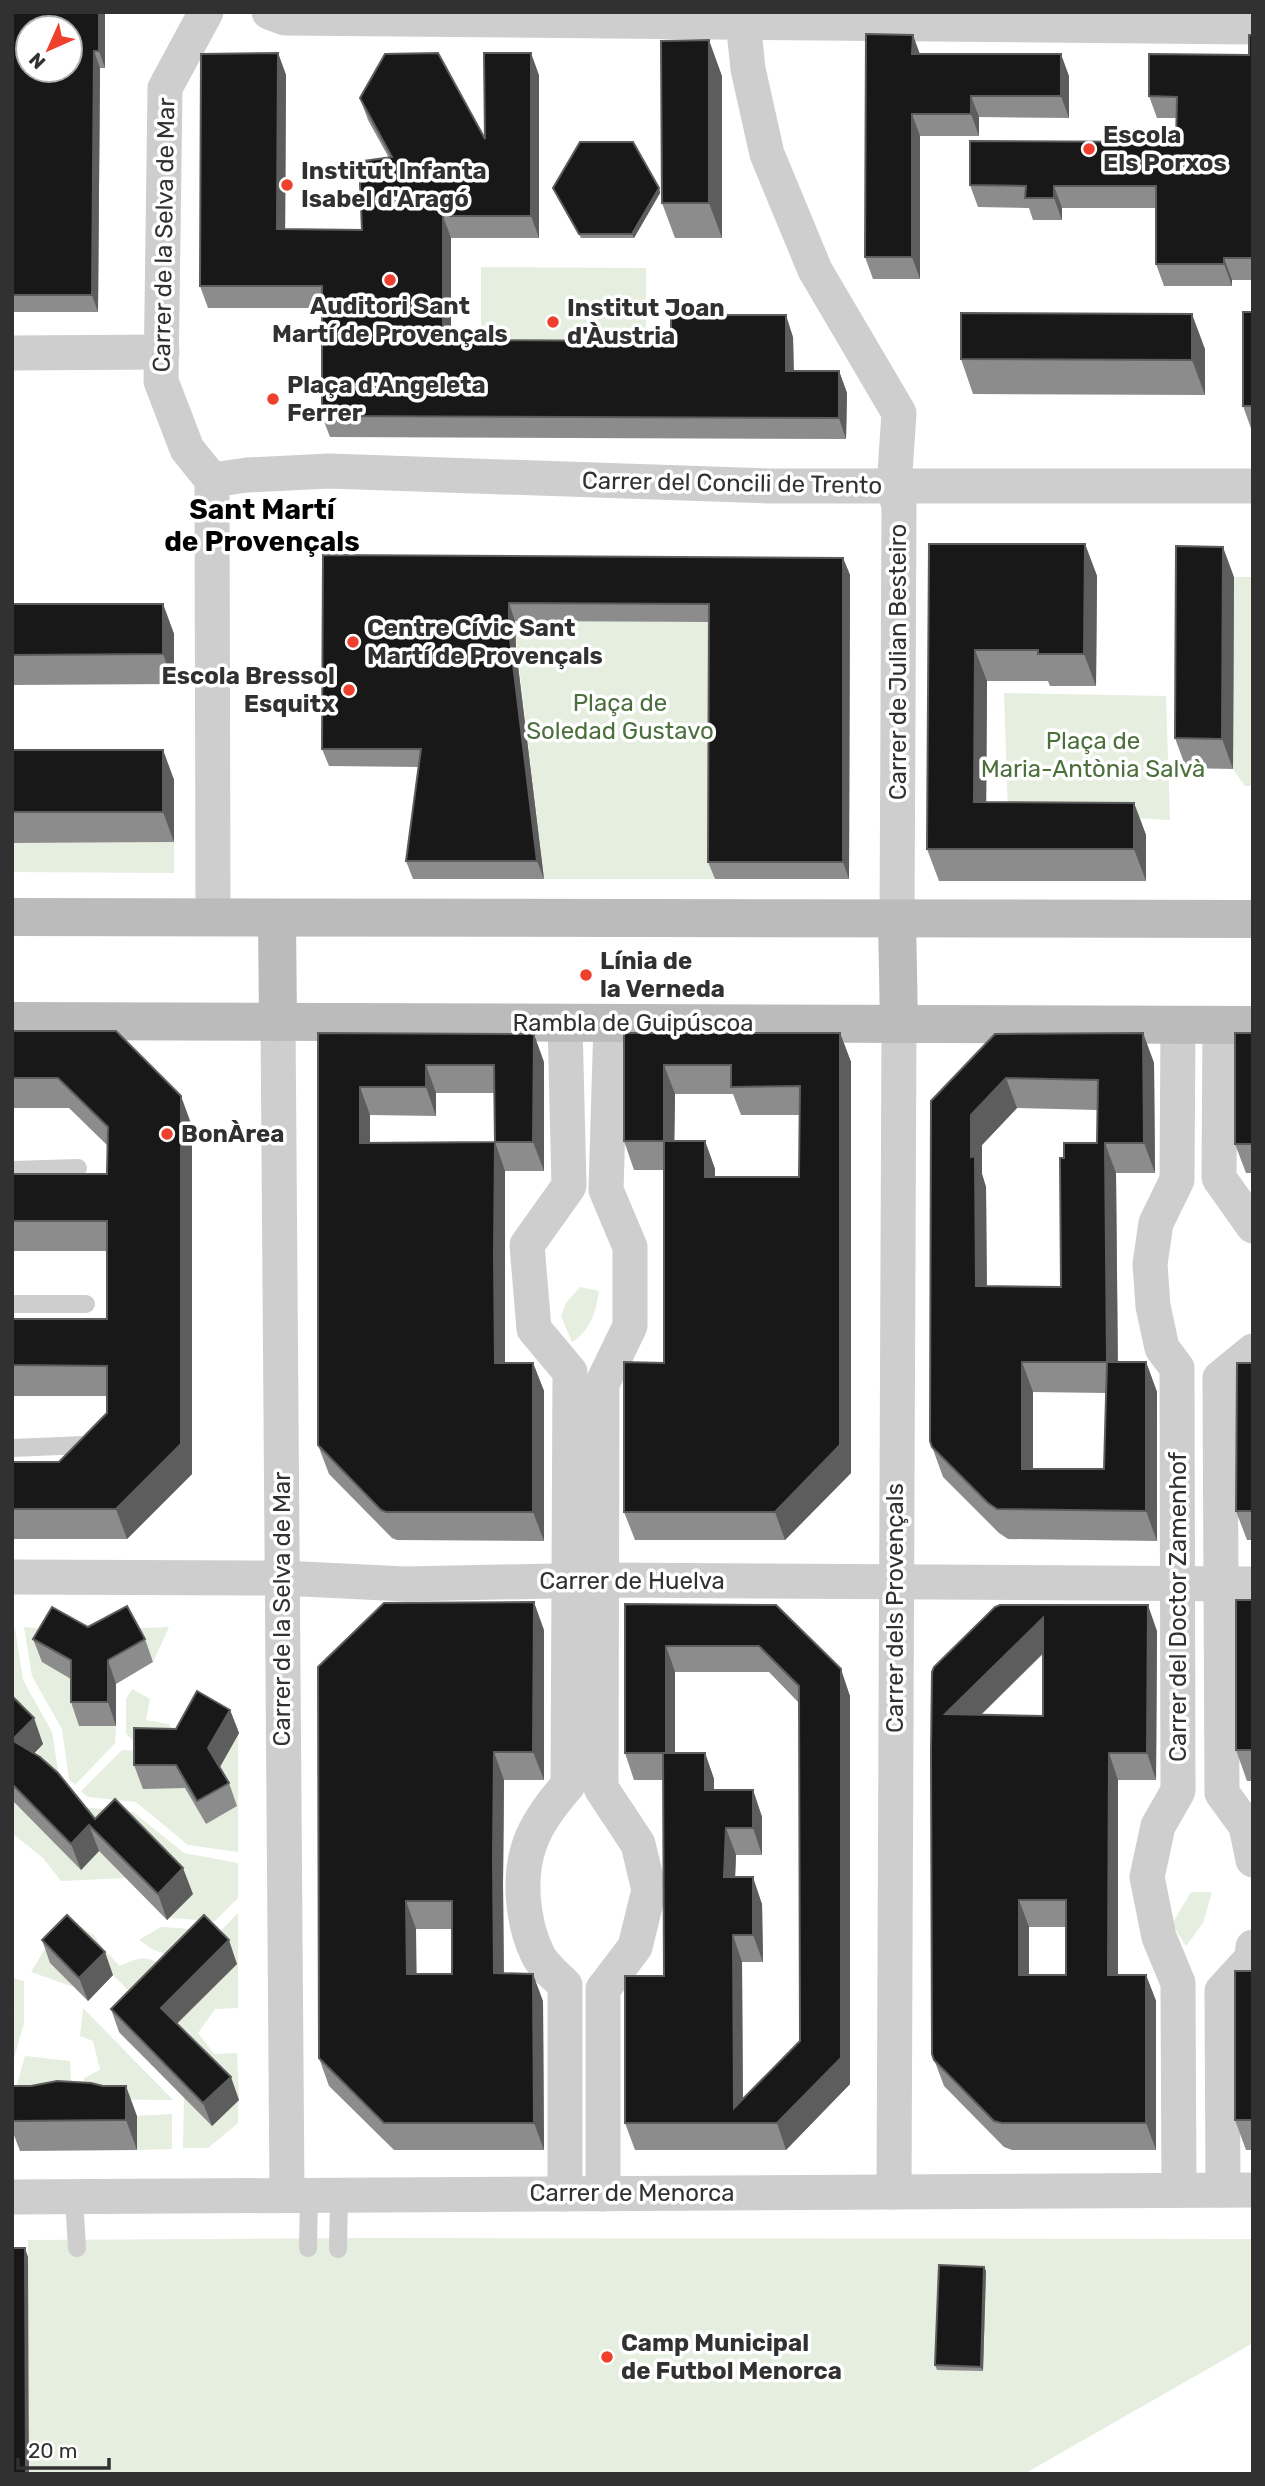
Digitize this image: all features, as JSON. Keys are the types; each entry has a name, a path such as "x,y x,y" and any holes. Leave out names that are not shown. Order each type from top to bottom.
{"street":[{"name":"Carrer de la Selva de Mar","path":"206,12 165,88 161,380 187,449 212,480"},
{"path":"269,12 285,18 639,16 743,21 1253,27"},
{"name":"Carrer de Julian Besteiro","path":"743,21 748,69 767,153 815,270 899,413 894,486 899,507 897,919"},
{"path":"12,353 162,352"},
{"name":"Carrer del Concili de Trento","path":"212,480 247,475 328,471 757,485 1253,486"},
{"path":"212,480 213,918"},
{"path":"12,917 1253,919"},
{"path":"277,918 278,1022"},
{"path":"897,919 899,1024"},
{"name":"Rambla de Guipúscoa","path":"12,1021 1237,1024"},
{"name":"Carrer de la Selva de Mar","path":"278,1022 282,1578 312,2195"},
{"path":"565,1023 569,1186 527,1245 534,1329 570,1372 601,1788 638,1844 649,1890 635,1947 603,1989 603,2193"},
{"path":"565,2194 565,1985 538,1955 523,1902 524,1872 530,1843 550,1805 568,1785 601,1384 630,1326 630,1247 606,1190 611,1023"},
{"name":"Carrer dels Provençals","path":"894,2192 899,1024"},
{"name":"Carrer del Doctor Zamenhof","path":"1178,1024 1177,1180 1156,1223 1150,1264 1153,1306 1163,1348 1177,1368 1178,1791 1158,1826 1147,1877 1159,1937 1178,1983 1179,2190"},
{"path":"1237,1024 1219,1178 1253,1226"},
{"name":"Carrer del Doctor Zamenhof","path":"1253,1351 1220,1378 1236,1583 1222,1793 1245,1826 1253,1860"},
{"name":"Carrer de Huelva","path":"12,1577 282,1578 405,1584 585,1580 1236,1583"},
{"path":"1238,2190 1222,1991 1252,1958 1253,1947"},
{"name":"Carrer de Menorca","path":"12,2197 1238,2190"}],"lane":[{"path":"12,1170 78,1168"},
{"path":"12,1304 86,1304"},
{"path":"12,1448 83,1445"},
{"path":"309,2248 312,2195"},
{"path":"312,2195 338,2249"},
{"path":"74,2197 77,2248"}],"green space":[{"path":"481,267 646,268 646,350 481,349"},
{"path":"1234,577 1253,577 1253,786 1245,786 1233,769"},
{"name":"Plaça de Soledad Gustavo","path":"442,620 716,622 714,879 544,879 515,632"},
{"name":"Plaça de Maria-Antònia Salvà","path":"1004,693 1166,696 1170,820 1008,811"},
{"path":"174,842 174,873 12,872 12,843"},
{"path":"580,1287 599,1291 591,1320 584,1332 572,1342 561,1316 566,1303"},
{"path":"24,1627 60,1631 169,1627 153,1662 135,1630 75,1681 116,1726 115,1743 75,1785 69,1779 62,1729 32,1676"},
{"path":"12,1628 15,1628 23,1680 52,1732 60,1783 50,1783 12,1713"},
{"path":"132,1689 150,1699 146,1720 169,1724 174,1736 166,1740 133,1740 126,1734 126,1699"},
{"path":"238,1734 238,1852 188,1845 136,1802 88,1797 81,1791 122,1750 142,1751 181,1775 187,1792 206,1824 203,1776"},
{"path":"12,1800 80,1869 99,1851 125,1878 61,1881 43,1858 12,1833"},
{"path":"82,1807 133,1812 184,1853 238,1863 238,1898 215,1921 169,1918 193,1893 105,1844"},
{"path":"1191,1892 1212,1892 1203,1923 1186,1946 1172,1924"},
{"path":"238,1913 238,2008 215,2009 198,2033 214,2054 237,2053 239,2099 169,2031 237,1964 213,1939"},
{"path":"64,1917 94,1935 103,1949 120,1966 144,1959 167,1967 168,2033 144,2057 119,2033 145,2007 76,1938 50,1963 74,1987 31,1972"},
{"path":"161,1927 206,1930 177,1959 152,1949 139,1940"},
{"path":"12,1978 24,1981 24,2023 12,2065 12,2013 15,2012"},
{"path":"83,2008 173,2100 85,2099 84,2078 100,2070 93,2041 80,2036"},
{"path":"25,2056 70,2061 72,2100 13,2099"},
{"path":"184,2098 238,2101 238,2123 208,2148 183,2148"},
{"path":"172,2114 172,2149 137,2150 137,2116"},
{"path":"1253,2239 1253,2343 1024,2474 29,2474 28,2240"}],"building":[{"path":"12,12 99,12 99,51 94,51 92,295 12,295"},
{"path":"866,34 913,35 912,54 1061,54 1061,96 971,96 971,114 912,114 912,257 865,257"},
{"path":"1249,35 1253,35 1253,258 1224,258 1224,264 1156,264 1156,186 1054,186 1054,198 1025,198 1026,186 970,185 970,141 1176,142 1177,97 1149,96 1149,54 1249,55"},
{"path":"709,40 709,203 662,203 661,41"},
{"path":"278,53 277,229 362,230 360,184 364,161 392,157 360,98 385,54 438,53 485,139 484,53 531,53 531,216 443,216 443,340 671,341 671,315 786,315 786,371 839,371 839,418 322,416 322,286 200,286 201,54"},
{"path":"580,142 633,142 659,188 632,234 579,234 553,188"},
{"path":"1243,312 1253,312 1253,406 1243,406"},
{"path":"961,313 1192,314 1192,360 961,359"},
{"path":"929,544 1085,544 1084,654 1038,654 1038,650 975,650 974,802 1134,803 1134,849 927,849"},
{"path":"1176,546 1223,547 1222,739 1175,738"},
{"path":"323,555 843,558 843,862 708,862 709,604 509,603 509,631 537,861 406,861 421,749 322,749"},
{"path":"12,604 163,604 163,654 12,655"},
{"path":"12,750 163,750 163,812 12,812"},
{"path":"12,1031 116,1031 181,1096 181,1444 116,1509 12,1509 12,1462 59,1462 107,1413 107,1366 12,1365 12,1319 107,1319 107,1221 12,1221 12,1174 107,1174 108,1127 58,1078 12,1078"},
{"path":"318,1033 534,1034 533,1142 495,1142 494,1256 495,1363 533,1363 533,1512 386,1512 318,1445","holes":["426,1065 494,1065 495,1142 360,1143 360,1087 426,1087"]},
{"path":"624,1033 840,1033 840,1445 775,1512 624,1512 624,1362 664,1363 664,1141 624,1141","holes":["664,1065 731,1065 731,1087 800,1086 799,1177 705,1177 705,1141 664,1141"]},
{"path":"1143,1033 1144,1143 1105,1143 1107,1362 1146,1362 1146,1511 997,1509 932,1447 930,1441 931,1101 995,1034","holes":["1006,1078 1098,1080 1097,1143 1064,1143 1064,1158 1060,1158 1061,1287 976,1286 975,1156 971,1157 971,1115","1022,1362 1107,1362 1104,1469 1022,1469"]},
{"path":"1235,1033 1253,1033 1253,1144 1235,1144"},
{"path":"1237,1363 1253,1363 1253,1511 1236,1511"},
{"path":"1236,1600 1253,1600 1253,1750 1236,1750"},
{"path":"534,1602 533,1752 494,1752 493,1857 494,1973 533,1974 534,2123 384,2123 319,2058 318,1667 384,1603","holes":["406,1901 452,1901 452,1974 407,1974"]},
{"path":"625,1604 776,1605 841,1669 841,2058 777,2123 625,2123 625,1976 664,1976 663,1753 625,1753","holes":["666,1646 759,1646 799,1686 800,2041 734,2108 733,1935 753,1935 753,1877 724,1877 726,1828 753,1828 753,1790 705,1790 705,1753 666,1753"]},
{"path":"1148,1605 1147,1753 1109,1753 1108,1975 1146,1975 1146,2123 994,2121 934,2060 932,2054 932,1672 995,1607","holes":["1043,1618 1043,1716 945,1714","1019,1900 1066,1900 1066,1975 1019,1975"]},
{"path":"127,1606 145,1639 108,1660 108,1702 71,1702 71,1660 33,1639 52,1607 88,1627"},
{"path":"197,1691 230,1710 208,1748 229,1783 197,1801 176,1765 134,1765 134,1728 176,1729"},
{"path":"12,1696 34,1718 12,1740"},
{"path":"12,1740 40,1757 58,1773 95,1819 115,1799 183,1868 158,1894 89,1825 71,1844 12,1784"},
{"path":"67,1915 105,1952 79,1978 42,1940"},
{"path":"204,1915 229,1940 161,2008 231,2077 203,2103 111,2009"},
{"path":"1235,1971 1253,1971 1253,2120 1235,2120"},
{"path":"57,2081 126,2086 126,2120 12,2121 12,2086"},
{"path":"12,2248 25,2248 26,2474 12,2474"},
{"path":"939,2265 984,2267 981,2367 935,2365"}],"place":[{"name":"Escola Els Porxos","path":"1089,149"},
{"name":"Institut Infanta Isabel d'Aragó","path":"287,185"},
{"name":"Auditori Sant Martí de Provençals","path":"390,280"},
{"name":"Institut Joan d'Àustria","path":"553,322"},
{"name":"Plaça d'Angeleta Ferrer","path":"273,399"},
{"name":"Centre Cívic Sant Martí de Provençals","path":"353,642"},
{"name":"Escola Bressol Esquitx","path":"349,690"},
{"name":"Línia de la Verneda","path":"586,975"},
{"name":"BonÀrea","path":"167,1134"},
{"name":"Camp Municipal de Futbol Menorca","path":"607,2357"}],"district":[{"name":"Sant Martí de Provençals","path":"262,525"}]}
